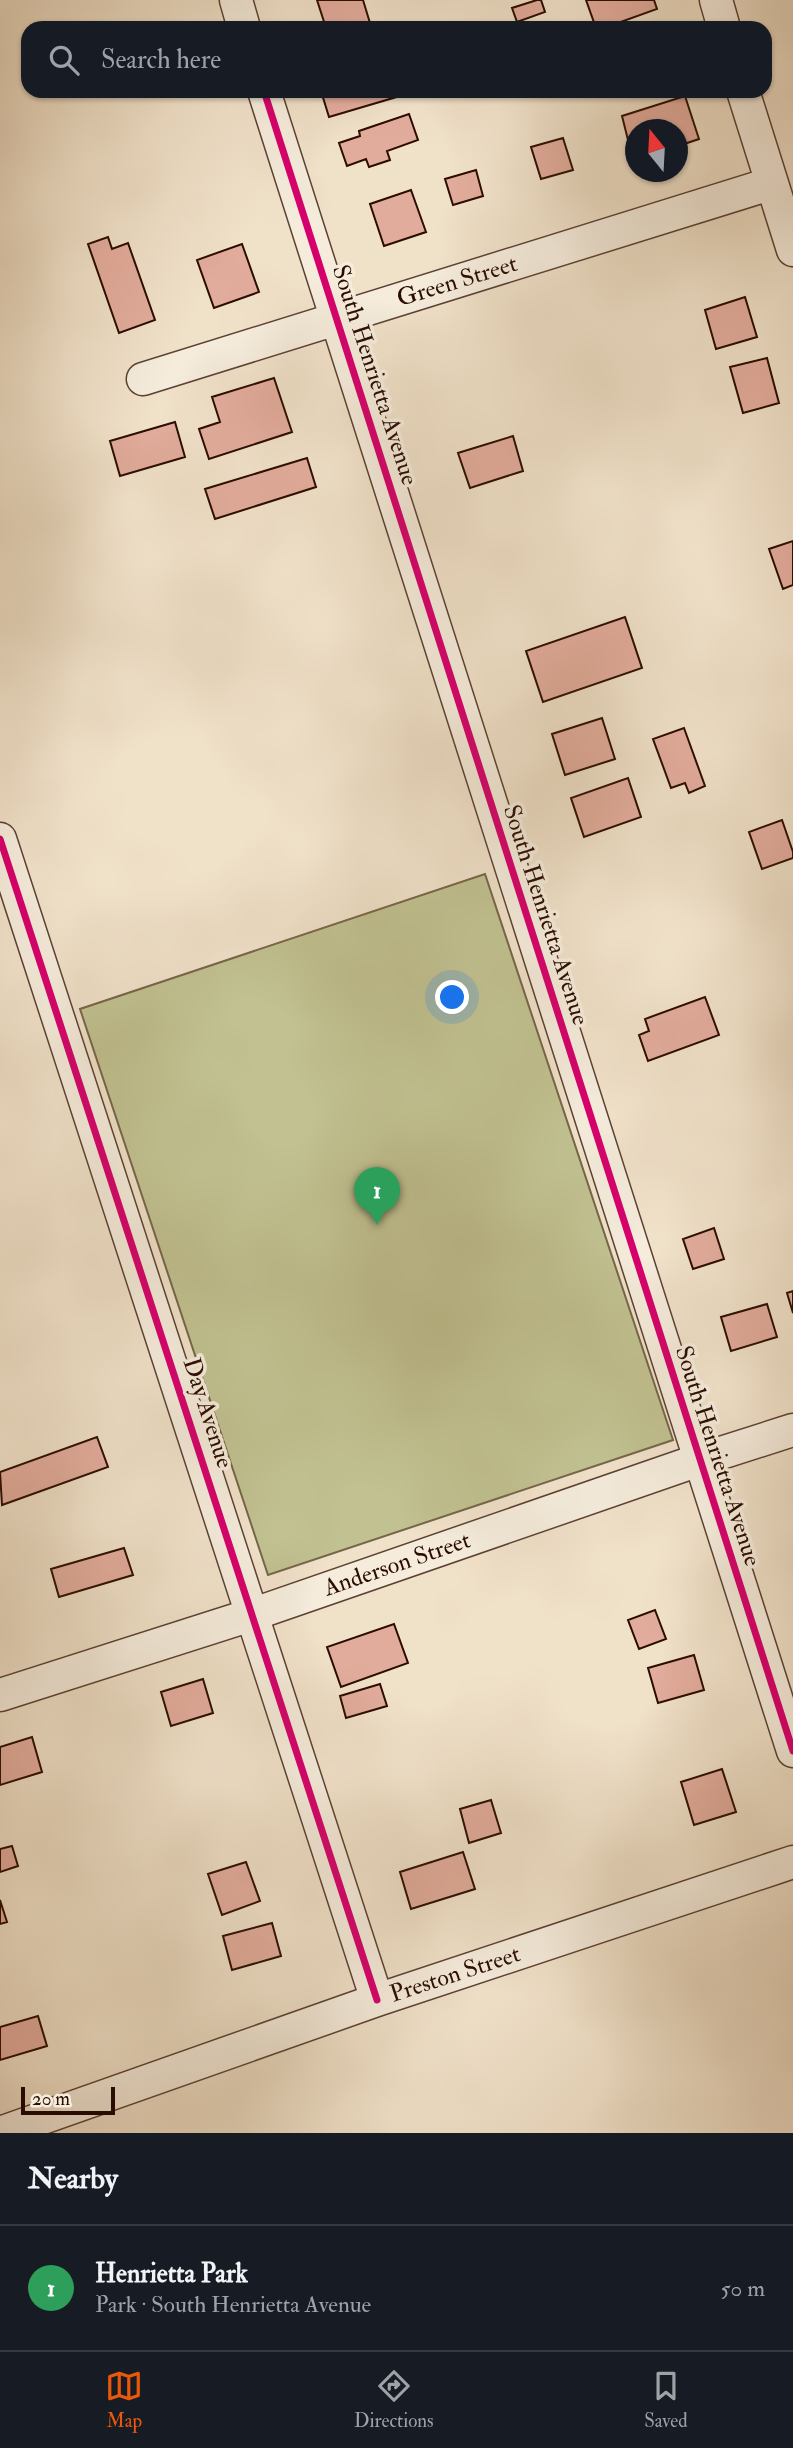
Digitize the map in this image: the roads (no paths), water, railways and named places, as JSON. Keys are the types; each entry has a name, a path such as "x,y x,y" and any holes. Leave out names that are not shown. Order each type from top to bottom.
{"street":[{"path":"236,0 242,21"},
{"path":"716,0 722,21"},
{"name":"South Henrietta Avenue","path":"266,98 793,1751"},
{"path":"745,98 770,184 792,242"},
{"name":"Green Street","path":"143,379 770,184"},
{"name":"Day Avenue","path":"0,839 254,1614 377,2000"},
{"name":"Anderson Street","path":"0,1695 254,1614 793,1430"},
{"name":"Preston Street","path":"0,2133 377,2000 793,1862"}],"place":[{"name":"Henrietta Park","path":"377,1225"}]}
